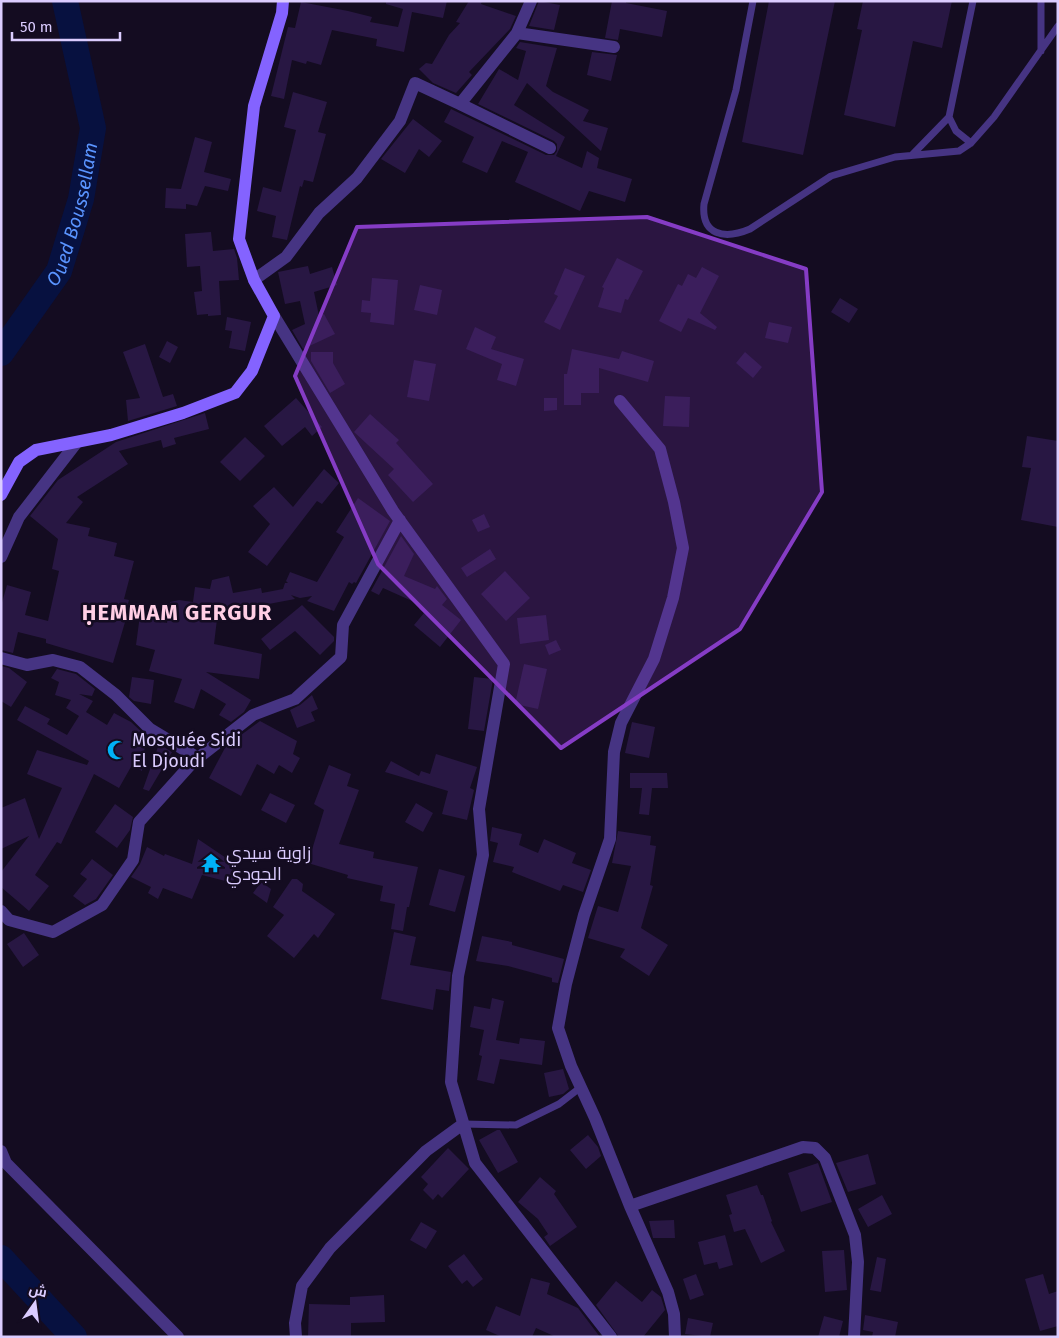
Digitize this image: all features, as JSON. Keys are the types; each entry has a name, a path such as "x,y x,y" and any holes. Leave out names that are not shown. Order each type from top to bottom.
{"street":[{"path":"283,1 282,13 254,106 240,239 254,280 274,316 400,520 504,664 479,809 483,855 458,976 451,1082 475,1163 611,1337"},
{"path":"460,104 517,33 531,1"},
{"path":"517,33 614,47"},
{"path":"254,280 286,257 319,213 357,178 400,121 414,83 550,148"},
{"path":"1,494 19,462 36,450 111,435 183,413 235,393 252,371 274,316"},
{"path":"620,401 660,448 683,548 673,598 654,659 621,723 614,752 610,839 584,915 566,984 558,1028 571,1066 672,1303 675,1337"},
{"path":"1,557 19,517 77,442"},
{"path":"1,911 9,920 53,932 102,905 132,860 139,822 166,790 198,758 232,730 253,715 295,699 341,657 343,625 400,520"},
{"path":"1,658 27,665 53,660 80,667 116,695 150,729 198,758"},
{"path":"296,1337 295,1323 302,1286 330,1248 426,1151 463,1124"},
{"path":"630,1206 803,1147 816,1148 825,1158 856,1235 858,1262 854,1337"},
{"path":"1,1151 6,1162 178,1337"}],"lane":[{"path":"754,1 736,90 704,204 703,215 706,224 713,231 724,235 739,234 750,229 831,176 886,159 960,151 971,143 994,117 1058,26"},
{"path":"912,155 949,117 973,1"},
{"path":"1041,1 1041,51"},
{"path":"949,117 956,131 971,143"},
{"path":"463,1124 516,1125 559,1104 581,1087"}],"highlighted area":[{"path":"647,217 806,269 822,492 740,629 561,748 378,564 295,376 357,227"}],"building":[{"path":"386,1 447,1 443,18 412,12 404,52 376,46 377,39 332,30 321,65 307,61 306,64 292,60 284,99 271,96 288,27 295,28 301,2 372,17 370,22 398,27 403,9 386,4"},
{"path":"469,1 482,1 481,4 516,16 510,29 469,72 472,75 456,93 433,83 419,69 426,63 432,64 449,35 460,23 456,22"},
{"path":"539,1 560,5 554,30 529,26"},
{"path":"612,1 626,1 626,3 667,11 662,37 620,29 618,40 605,38"},
{"path":"769,1 835,1 803,155 742,142"},
{"path":"863,1 952,1 942,48 913,41 895,127 844,115 862,30 857,29"},
{"path":"520,42 557,48 546,86 553,92 589,110 583,121 608,128 601,151 527,83 514,105 565,137 556,156 582,168 587,151 599,158 597,168 632,179 625,202 589,191 580,211 515,182 528,152 502,141 487,173 462,162 474,137 444,122 451,109 546,155 554,155 557,151 557,144 554,141 478,104 499,69 518,80 526,51 516,48"},
{"path":"592,52 617,55 611,81 587,75"},
{"path":"293,92 327,102 318,132 326,134 313,182 304,180 302,187 300,186 287,240 272,237 276,216 257,211 263,187 281,192 296,130 284,127"},
{"path":"413,119 442,141 429,157 419,149 405,173 381,159"},
{"path":"195,137 212,142 204,172 231,179 228,191 205,186 197,206 186,204 186,209 165,208 166,188 181,189"},
{"path":"211,232 213,251 234,249 237,258 239,280 219,281 221,315 197,315 194,292 202,291 200,266 187,267 185,234"},
{"path":"617,258 643,271 628,300 625,299 621,313 598,307 604,288 602,287"},
{"path":"308,266 310,274 332,267 337,285 314,292 319,316 324,314 335,334 303,349 292,330 305,324 300,301 285,304 278,272"},
{"path":"702,267 719,276 700,313 717,327 715,330 688,318 681,332 659,321 678,284 682,286 688,274 696,278"},
{"path":"565,268 585,276 560,330 544,322 558,296 554,294"},
{"path":"372,278 398,280 394,325 370,322 371,313 361,312 362,300 370,301"},
{"path":"420,285 442,290 437,315 414,310"},
{"path":"840,298 858,309 849,323 831,312"},
{"path":"227,317 251,322 245,351 229,348 232,331 225,330"},
{"path":"769,322 792,327 788,343 765,338"},
{"path":"475,327 496,337 491,349 524,359 516,386 497,380 502,364 466,349"},
{"path":"167,341 178,347 170,363 159,357"},
{"path":"145,344 163,397 173,394 177,406 128,421 126,400 140,398 123,352"},
{"path":"572,349 619,359 622,351 654,361 648,382 599,368 599,393 581,393 581,405 564,405 564,374 567,374"},
{"path":"311,352 333,352 333,363 345,384 330,393 311,361"},
{"path":"745,352 762,367 753,378 736,363"},
{"path":"414,360 436,364 429,401 407,397"},
{"path":"665,396 690,397 689,427 663,426"},
{"path":"296,398 322,427 312,436 305,427 282,446 264,426"},
{"path":"544,398 557,398 557,410 544,411"},
{"path":"205,413 209,429 174,438 176,444 163,448 161,440 119,451 128,464 77,497 83,502 66,523 90,528 88,536 117,543 114,556 134,561 124,599 129,600 126,611 128,612 113,663 46,643 46,639 18,632 13,653 1,650 1,606 7,585 31,592 25,615 48,621 59,571 52,569 58,539 30,516 58,480 116,442"},
{"path":"370,414 399,440 396,443 433,484 413,502 388,475 394,469 354,432"},
{"path":"1027,436 1058,441 1058,527 1021,520 1031,468 1022,467"},
{"path":"245,437 265,456 240,481 220,462"},
{"path":"324,469 339,483 322,504 317,501 267,566 248,552 270,524 253,506 274,487 293,507"},
{"path":"358,498 390,521 356,583 352,584 349,582 334,611 307,601 312,596 300,598 291,595 295,599 237,610 237,606 218,611 214,644 262,654 259,679 206,672 251,700 244,712 231,722 219,715 226,704 201,689 194,709 174,702 182,679 149,671 155,650 136,645 140,615 167,623 170,602 179,600 193,602 195,587 210,589 212,580 229,576 233,593 261,588 262,593 283,589 285,583 288,583 286,581 290,572 317,582 344,537 336,532"},
{"path":"484,514 490,527 478,532 472,520"},
{"path":"401,536 414,554 404,576 435,589 437,586 447,599 442,605 461,620 440,647 414,625 424,613 419,609 421,605 383,588 379,595 371,591"},
{"path":"490,549 496,559 467,577 461,568"},
{"path":"505,571 530,598 506,621 481,594"},
{"path":"302,605 334,637 334,641 320,655 295,631 270,650 261,639"},
{"path":"546,615 549,640 520,644 517,618"},
{"path":"556,640 561,650 549,655 545,645"},
{"path":"524,664 547,669 538,709 515,704"},
{"path":"1,666 9,668 27,682 11,707 1,701"},
{"path":"57,669 76,674 95,689 92,696 79,694 93,701 86,712 107,725 114,713 131,722 146,736 142,771 132,765 119,788 94,774 61,844 57,842 35,875 49,886 29,911 1,887 1,872 29,836 1,849 1,808 25,798 39,839 62,788 27,774 37,750 87,765 89,761 17,720 25,706 50,719 47,724 67,735 79,716 66,708 71,700 55,695 59,682 51,678"},
{"path":"132,677 154,680 151,704 134,701 129,697"},
{"path":"474,677 493,679 484,731 468,729"},
{"path":"312,695 318,709 311,712 315,721 297,728 290,710 300,705"},
{"path":"260,721 297,741 293,754 300,758 292,773 279,765 274,774 257,764 241,796 209,778 226,746"},
{"path":"632,722 655,727 649,758 625,753"},
{"path":"159,744 172,752 149,791 143,789"},
{"path":"436,754 477,767 470,788 474,790 467,820 442,814 448,791 385,772 391,761 419,776 421,771 430,774"},
{"path":"329,765 351,774 347,786 359,790 339,844 374,852 373,858 418,867 409,907 407,907 403,931 391,929 395,904 380,901 383,886 347,878 348,875 308,863 324,810 314,804"},
{"path":"630,773 667,773 668,788 652,788 649,815 639,814 642,788 630,788"},
{"path":"270,793 295,805 286,823 261,810"},
{"path":"416,803 433,813 423,832 405,822"},
{"path":"115,804 133,817 130,830 117,848 95,832"},
{"path":"492,827 522,834 519,845 538,853 544,839 576,853 572,863 591,870 583,892 563,885 560,891 512,872 514,867 493,862 498,843 490,841"},
{"path":"618,831 651,836 650,845 656,846 650,885 653,886 641,928 668,945 649,976 620,957 625,949 588,938 598,906 618,912 631,866 612,863"},
{"path":"198,839 238,866 233,883 202,875 192,899 163,888 158,899 148,893 151,887 131,877 140,864 147,847 164,856 165,854 192,864"},
{"path":"92,859 113,875 96,899 85,905 73,896 87,879 80,874"},
{"path":"439,869 465,876 455,912 429,905"},
{"path":"292,879 297,879 303,884 302,891 335,914 318,938 314,934 294,958 267,936 284,915 273,907"},
{"path":"261,882 271,889 267,903 253,893"},
{"path":"394,932 416,937 410,965 451,972 449,991 436,989 433,1010 381,999"},
{"path":"24,933 39,955 23,967 7,944"},
{"path":"482,936 512,942 512,945 564,959 558,983 552,982 552,978 508,966 476,961"},
{"path":"492,998 504,1001 496,1040 519,1044 520,1038 545,1041 542,1065 500,1059 494,1084 477,1080 482,1056 479,1055 484,1030 470,1027 474,1006 490,1009"},
{"path":"563,1069 569,1089 563,1094 549,1097 544,1073"},
{"path":"500,1130 518,1162 498,1173 479,1140"},
{"path":"588,1135 598,1147 601,1156 586,1169 570,1150"},
{"path":"448,1148 469,1169 442,1198 438,1194 433,1200 423,1190 428,1184 421,1177"},
{"path":"868,1154 876,1184 848,1192 836,1163"},
{"path":"818,1163 832,1202 801,1212 788,1173"},
{"path":"540,1177 556,1191 554,1194 577,1227 550,1246 544,1237 548,1234 538,1219 518,1202"},
{"path":"757,1185 761,1195 763,1195 771,1222 785,1251 761,1263 745,1229 734,1232 729,1215 732,1214 726,1195"},
{"path":"882,1195 892,1214 868,1227 858,1209"},
{"path":"674,1220 675,1238 653,1238 649,1221"},
{"path":"421,1222 437,1231 426,1249 410,1240"},
{"path":"725,1235 733,1265 719,1269 717,1262 704,1265 698,1242"},
{"path":"844,1250 847,1290 825,1292 822,1251"},
{"path":"464,1254 483,1279 473,1287 467,1280 462,1284 448,1266"},
{"path":"877,1257 886,1259 881,1292 870,1290"},
{"path":"696,1274 704,1295 690,1300 683,1279"},
{"path":"1043,1274 1049,1294 1058,1291 1058,1326 1040,1331 1025,1279"},
{"path":"531,1278 550,1283 547,1294 578,1308 600,1337 556,1337 536,1328 532,1337 502,1337 486,1330 496,1306 520,1316"},
{"path":"616,1281 642,1302 652,1290 661,1297 665,1310 643,1337 619,1337 596,1305"},
{"path":"384,1295 385,1322 351,1323 351,1337 308,1337 309,1304 350,1305 350,1297"},
{"path":"865,1315 898,1322 895,1337 872,1337 873,1332 863,1330"},
{"path":"824,1316 843,1321 839,1337 818,1337"},
{"path":"688,1318 713,1323 710,1337 685,1334"}],"waterway":[{"name":"Oued Boussellam","path":"1,353 59,271 81,199 93,128 65,1"},
{"name":"Oued Boussellam","path":"1,1258 74,1337"}],"place":[{"name":"Mosquée Sidi El Djoudi","path":"117,750"},
{"name":"زاوية سيدي الجودي","path":"211,863"}],"district":[{"name":"ḤEMMAM GERGUR","path":"177,612"}]}
